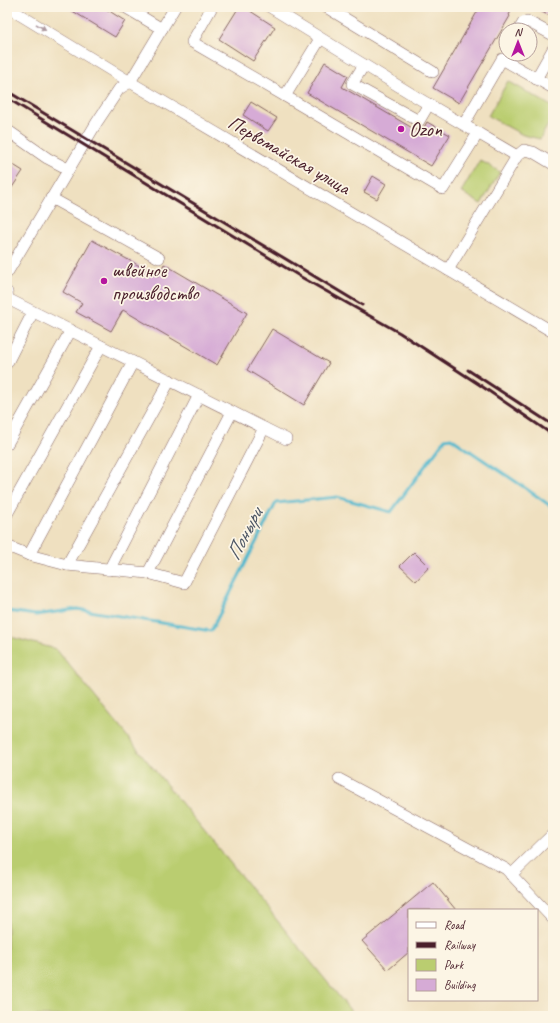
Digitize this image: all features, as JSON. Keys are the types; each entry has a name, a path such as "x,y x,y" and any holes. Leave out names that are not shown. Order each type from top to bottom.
{"street":[{"path":"125,7 162,29"},
{"path":"7,273 68,169 119,89 130,82 176,7"},
{"path":"212,7 192,42 443,189 478,133"},
{"path":"270,7 320,39 516,156"},
{"path":"326,7 433,72"},
{"name":"Первомайская улица","path":"7,8 553,332"},
{"path":"538,27 553,35"},
{"path":"285,96 320,39"},
{"path":"536,79 553,49"},
{"path":"464,124 500,62"},
{"path":"513,62 536,79 553,88"},
{"path":"364,65 352,84 419,121 429,104"},
{"path":"7,130 47,158 68,169"},
{"path":"448,270 516,156 524,150 533,152 553,164"},
{"path":"51,198 159,258"},
{"path":"7,297 286,439"},
{"path":"7,364 34,312"},
{"path":"7,444 70,330"},
{"path":"7,514 101,346"},
{"path":"29,555 133,362"},
{"path":"68,565 170,380"},
{"path":"109,570 199,395"},
{"path":"148,573 232,412"},
{"path":"7,546 29,555 68,565 148,573 184,583 264,428"},
{"path":"339,779 506,869 553,919"},
{"path":"511,875 553,834"}],"green space":[{"path":"508,81 553,107 553,116 540,139 523,135 488,116"},
{"path":"480,160 500,172 481,204 461,192"},
{"path":"7,636 56,649 355,1016 7,1016"}],"building":[{"path":"66,7 103,7 125,21 115,37"},
{"path":"239,7 244,7 275,27 253,61 219,39"},
{"path":"480,7 513,7 506,22 498,22 498,36 459,103 433,88"},
{"path":"533,7 553,7 553,18"},
{"path":"325,62 348,76 342,87 421,133 427,122 450,135 431,166 307,93"},
{"path":"251,102 277,118 268,131 243,115"},
{"path":"7,161 23,171 7,195"},
{"path":"373,176 386,184 377,199 364,192"},
{"path":"92,240 158,276 164,264 247,313 217,365 123,310 111,331 76,312 82,303 63,292"},
{"path":"272,329 329,363 304,405 247,370"},
{"path":"414,552 429,567 416,581 400,566"},
{"path":"433,882 455,909 408,909 408,953 388,970 362,941"}],"waterway":[{"name":"Поныри","path":"7,611 36,615 77,609 211,631 276,503 337,497 391,512 445,439 451,438 553,508"}],"railway":[{"path":"7,91 362,305"},
{"path":"7,98 301,277 400,333 553,435"},
{"path":"468,370 553,425"}],"place":[{"name":"Ozon","path":"401,129"},
{"name":"швейное производство","path":"104,281"}]}
